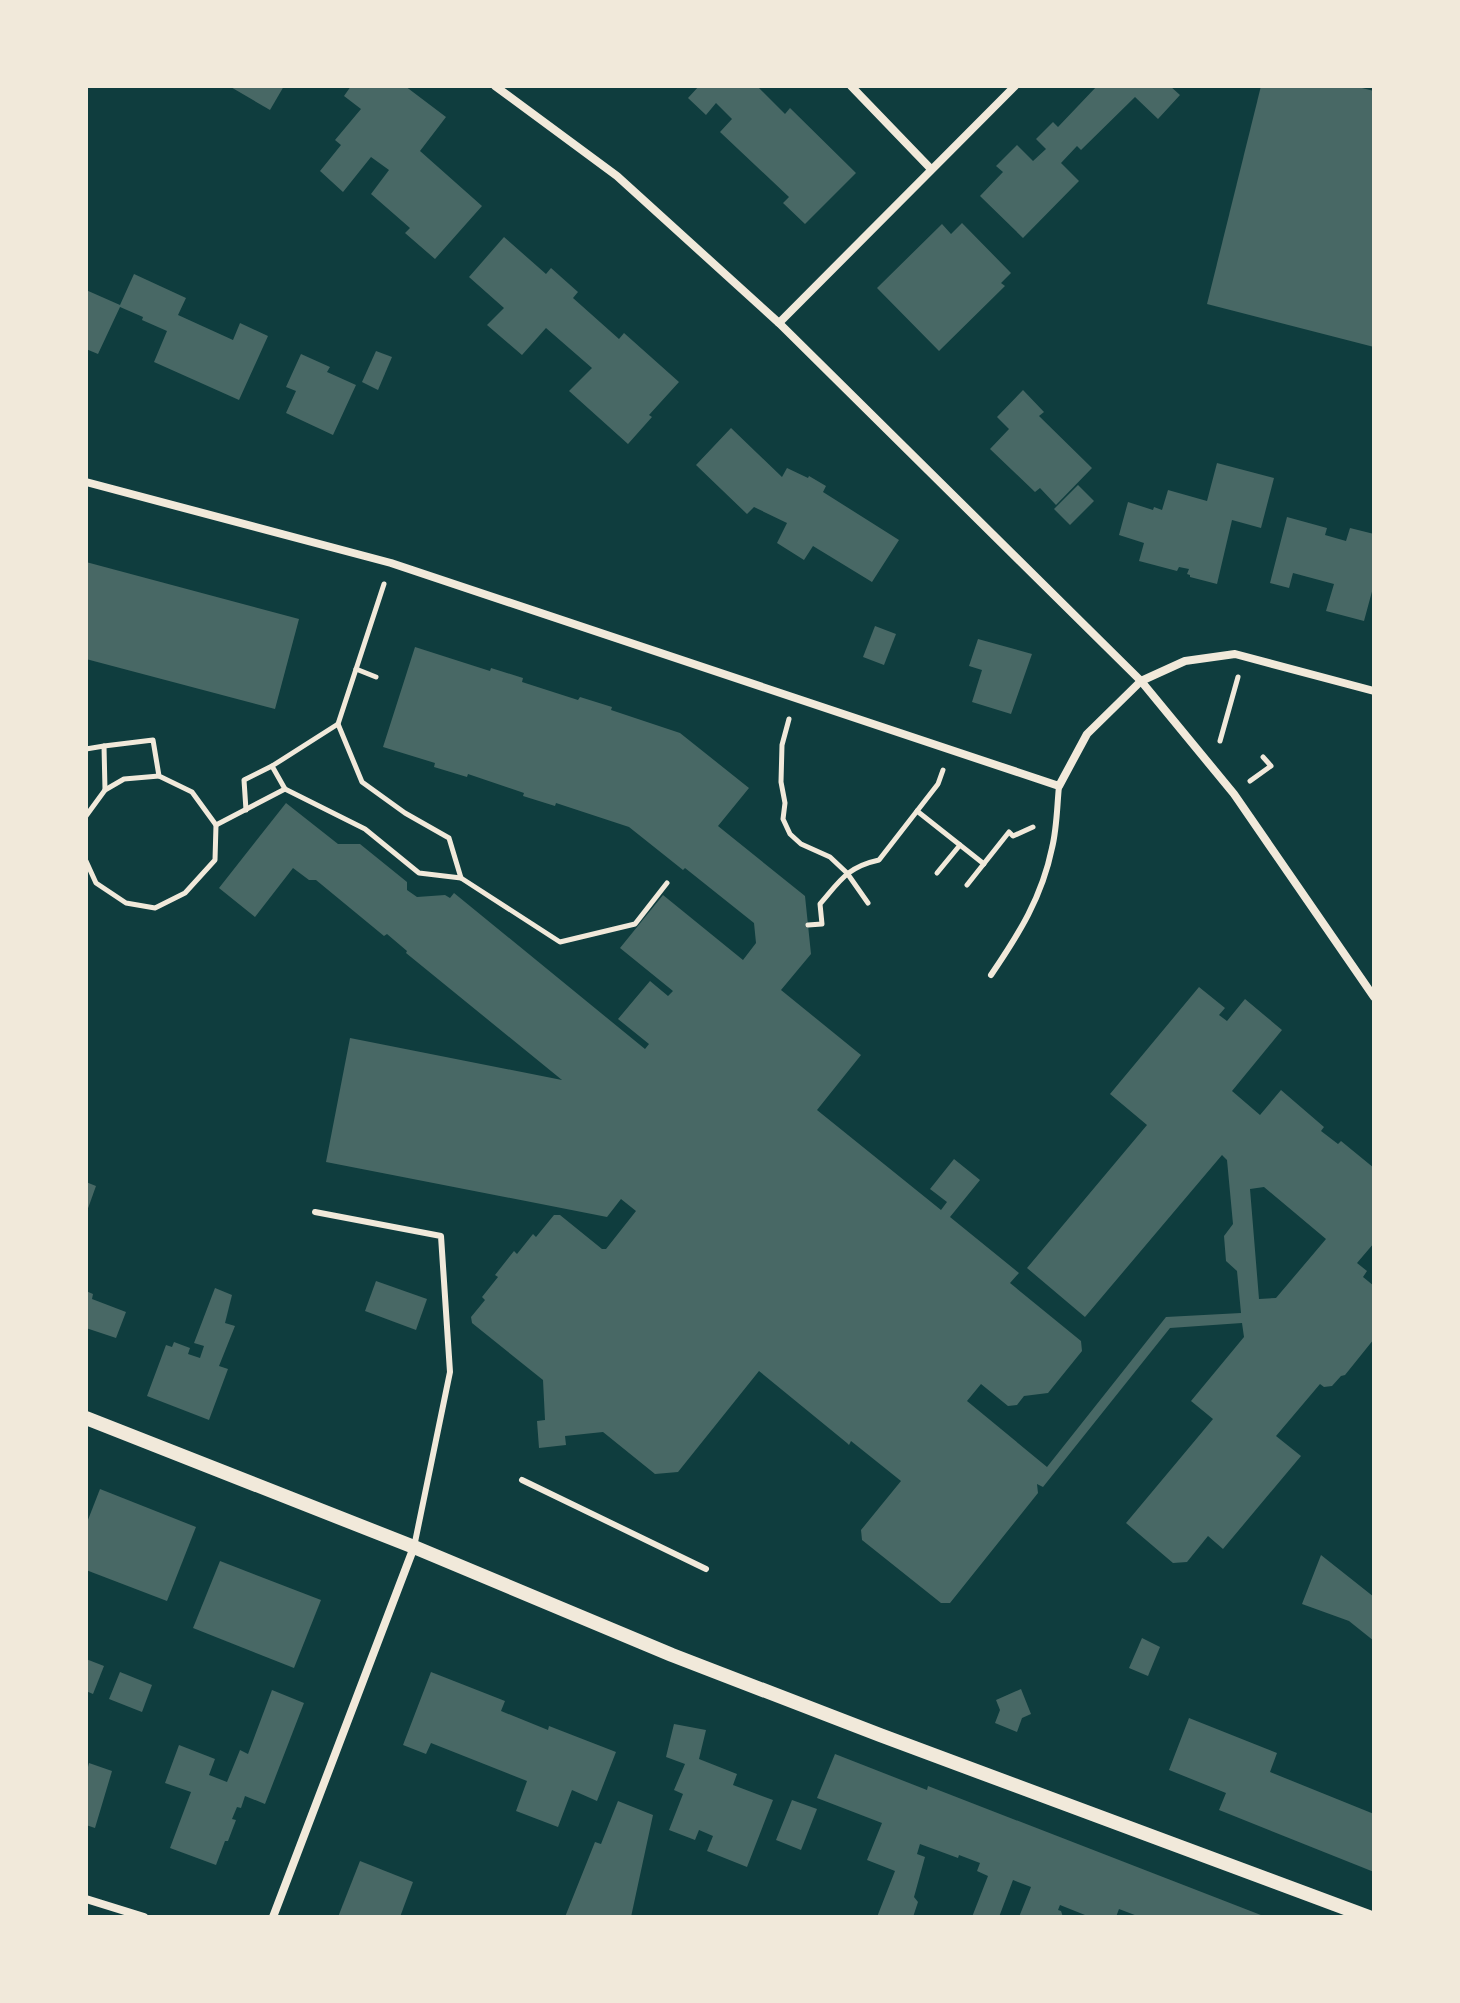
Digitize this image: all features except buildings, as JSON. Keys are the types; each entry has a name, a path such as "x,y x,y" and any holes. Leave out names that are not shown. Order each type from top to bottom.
{"street":[{"path":"495,86 617,176 779,323 1141,681 1234,794 1374,997"},
{"path":"851,86 931,169"},
{"path":"779,323 1015,86"},
{"path":"86,482 391,563 1059,786 1087,734 1141,681 1185,661 1235,654 1374,691"},
{"path":"86,1418 414,1547 672,1655 1369,1917"},
{"path":"273,1917 414,1547"},
{"path":"86,1899 144,1917"}],"lane":[{"path":"991,975 1019,934 1039,894 1053,848 1059,786"},
{"path":"315,1212 441,1236 450,1372 414,1547"},
{"path":"522,1480 706,1569"}],"path":[{"path":"246,810 244,780 338,724 391,563"},
{"path":"1212,768 1244,657"},
{"path":"356,669 376,677"},
{"path":"795,699 782,745 783,819 790,834 801,844 830,857 847,873 868,903"},
{"path":"338,724 362,782 405,813 449,838 461,878"},
{"path":"86,749 153,740 159,776"},
{"path":"104,746 105,790"},
{"path":"808,925 822,924 820,904 847,873 864,863 879,860 938,784 950,750"},
{"path":"1234,794 1271,766 1263,757"},
{"path":"272,766 285,789 365,829 419,873 461,878 560,942 635,924 667,883"},
{"path":"86,816 105,790 124,779 159,776 192,792 216,825 215,860 185,893 155,908 126,903 96,883 86,861"},
{"path":"216,825 285,789"},
{"path":"917,811 984,864"},
{"path":"967,885 1009,832 1013,836 1056,817"},
{"path":"937,873 960,845"}]}
